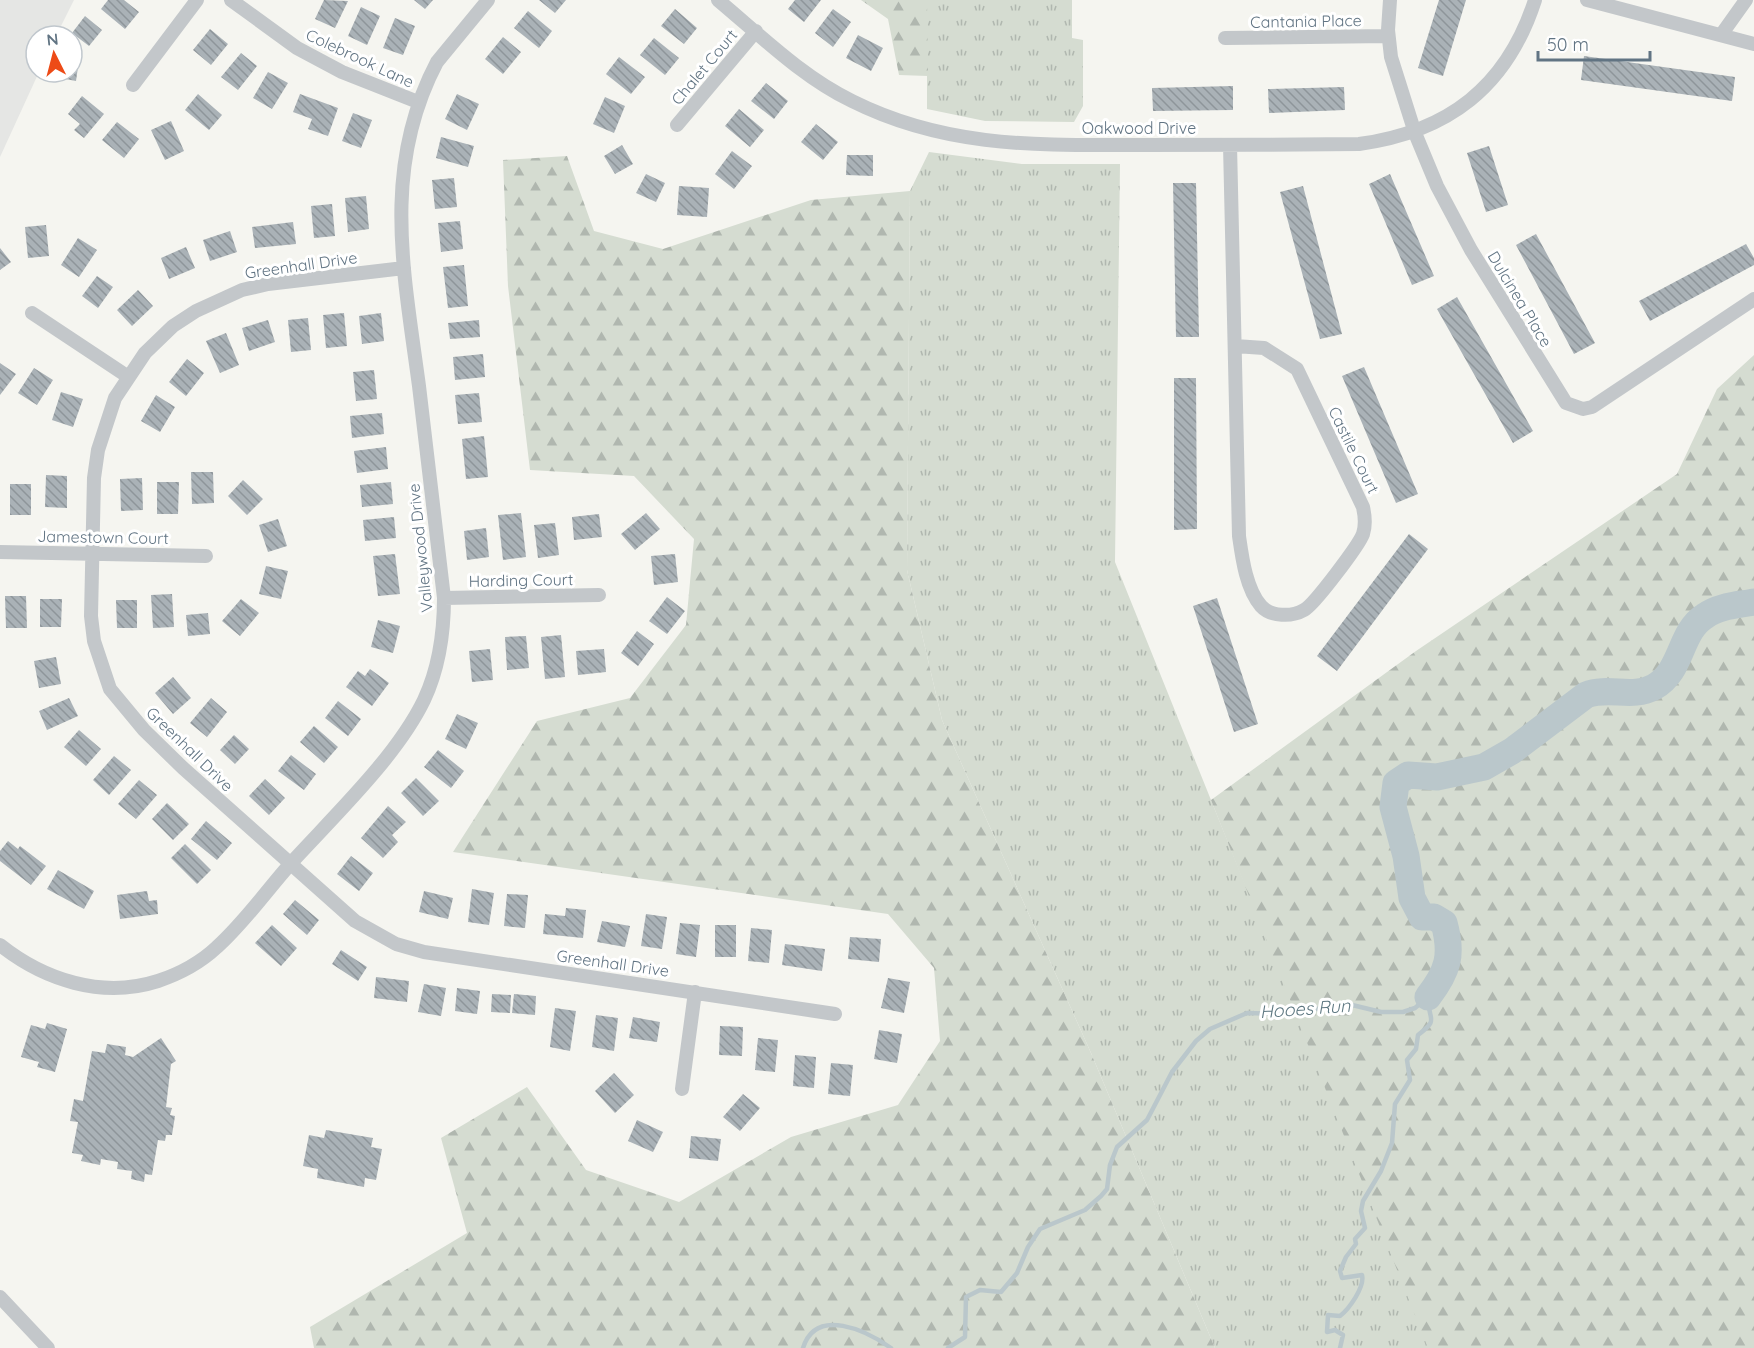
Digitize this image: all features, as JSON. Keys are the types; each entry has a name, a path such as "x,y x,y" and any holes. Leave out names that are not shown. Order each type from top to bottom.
{"street":[{"path":"133,85 197,0"},
{"name":"Colebrook Lane","path":"231,0 297,48 342,72 418,102"},
{"name":"Valleywood Drive","path":"0,945 33,968 80,984 105,988 156,982 178,974 217,947 368,777 411,723 434,673 441,646 444,598 404,268 400,189 403,158 418,102 437,62 488,0"},
{"name":"Oakwood Drive","path":"718,0 818,82 850,101 910,125 954,137 999,143 1060,145 1359,144 1390,140 1415,133 1452,114 1492,81 1521,38 1535,0"},
{"name":"Dulcinea Place","path":"1390,0 1388,36 1391,57 1415,133 1460,232 1566,403 1582,409 1592,407 1754,299"},
{"path":"1587,0 1754,44"},
{"path":"1721,35 1746,0"},
{"name":"Chalet Court","path":"677,125 756,31"},
{"name":"Cantania Place","path":"1225,39 1388,36"},
{"name":"Castile Court","path":"1230,145 1239,536 1243,560 1261,606 1282,615 1293,614 1308,608 1359,543 1365,519 1363,507 1297,369 1264,348 1235,346"},
{"name":"Greenhall Drive","path":"404,268 268,284 233,294 196,310 173,326 145,352 127,376 108,415 98,450 93,554 91,616 94,641 100,666 116,698 183,768 355,921 396,944 424,952 835,1014"},
{"path":"32,313 127,376"},
{"name":"Jamestown Court","path":"0,552 206,556"},
{"name":"Harding Court","path":"444,598 598,595"},
{"path":"682,1089 695,992"},
{"path":"0,1297 48,1348"}],"shaded area":[{"path":"0,0 74,0 62,24 24,24 24,84 33,84 0,157"}],"green space":[{"path":"861,0 927,0 928,76 899,75 888,19"},
{"path":"927,0 1072,0 1072,38 1083,40 1083,106 1074,122 985,121 927,109"},
{"path":"929,152 1022,164 1120,164 1115,562 1432,1348 1215,1348 1091,1053 942,720 907,570 910,191"},
{"path":"567,156 594,231 663,249 811,200 910,191 907,570 942,720 1091,1053 1215,1348 314,1348 310,1327 467,1233 441,1138 527,1087 586,1170 679,1202 791,1137 898,1105 940,1041 934,968 888,914 453,852 537,721 630,698 686,625 694,539 634,476 530,470 508,286 503,160"},
{"path":"1754,355 1754,1348 1428,1348 1211,800 1416,651 1677,474 1717,389"}],"building":[{"path":"108,0 124,0 139,12 125,29 101,9"},
{"path":"324,0 348,1 335,28 315,19"},
{"path":"414,0 433,0 425,9"},
{"path":"539,0 566,0 555,13"},
{"path":"795,0 821,0 804,22 788,9"},
{"path":"1439,0 1466,0 1443,76 1418,68"},
{"path":"361,7 380,16 367,45 348,36"},
{"path":"675,9 697,28 684,44 661,26"},
{"path":"833,9 851,22 833,47 815,33"},
{"path":"528,11 552,31 539,48 514,28"},
{"path":"85,16 102,30 89,46 84,42 84,24 79,24"},
{"path":"395,18 415,26 403,55 383,48"},
{"path":"210,29 228,44 211,65 193,50"},
{"path":"858,35 883,48 871,71 846,58"},
{"path":"503,37 521,52 503,74 485,59"},
{"path":"654,38 679,58 665,75 640,55"},
{"path":"241,53 257,66 238,90 221,77"},
{"path":"1584,56 1735,77 1732,101 1581,80"},
{"path":"619,57 645,77 631,94 606,74"},
{"path":"268,72 288,83 272,109 253,98"},
{"path":"766,83 788,101 774,119 751,101"},
{"path":"1233,86 1233,110 1153,111 1152,88"},
{"path":"1344,87 1345,110 1269,113 1268,89"},
{"path":"198,94 222,115 209,130 185,110"},
{"path":"300,94 338,108 328,136 308,129 312,119 293,112"},
{"path":"457,94 479,104 467,130 445,119"},
{"path":"82,96 104,114 84,138 74,130 80,124 68,114"},
{"path":"605,97 625,106 614,133 593,124"},
{"path":"739,109 764,130 750,147 725,126"},
{"path":"353,113 372,120 361,148 342,141"},
{"path":"171,121 184,151 165,160 151,130"},
{"path":"117,122 139,139 124,158 102,140"},
{"path":"816,124 838,142 823,160 801,142"},
{"path":"441,137 474,146 468,167 436,158"},
{"path":"622,145 633,164 615,174 604,156"},
{"path":"1489,146 1508,205 1486,212 1467,153"},
{"path":"732,151 752,166 734,189 715,174"},
{"path":"847,155 873,155 873,176 846,175"},
{"path":"646,174 665,183 656,202 636,193"},
{"path":"1390,174 1434,276 1412,285 1369,184"},
{"path":"454,178 457,207 435,209 432,180"},
{"path":"1173,183 1196,183 1199,337 1176,337"},
{"path":"679,186 709,188 707,217 677,215"},
{"path":"1303,186 1342,334 1320,339 1280,192"},
{"path":"366,196 369,229 348,232 345,198"},
{"path":"332,204 335,236 314,238 311,206"},
{"path":"460,221 463,249 441,252 438,223"},
{"path":"293,222 296,244 255,248 252,227"},
{"path":"46,225 49,256 28,258 25,227"},
{"path":"230,231 237,252 210,261 203,240"},
{"path":"1536,234 1595,343 1574,354 1516,245"},
{"path":"78,238 97,250 79,277 61,265"},
{"path":"1746,244 1754,258 1754,265 1650,321 1639,301"},
{"path":"186,247 195,268 169,279 161,258"},
{"path":"0,248 11,262 0,270"},
{"path":"464,265 468,306 448,308 443,267"},
{"path":"97,276 113,287 98,308 82,296"},
{"path":"138,290 153,306 132,326 117,310"},
{"path":"1457,297 1533,431 1513,443 1437,309"},
{"path":"344,313 347,346 326,348 323,315"},
{"path":"381,313 384,341 362,344 359,316"},
{"path":"308,318 311,350 291,352 288,320"},
{"path":"268,320 275,342 249,351 242,328"},
{"path":"479,320 480,337 450,339 448,323"},
{"path":"226,333 239,365 220,373 206,341"},
{"path":"483,354 485,377 455,380 453,357"},
{"path":"187,359 204,373 186,396 169,382"},
{"path":"0,363 16,374 0,395"},
{"path":"1364,367 1418,494 1396,503 1342,376"},
{"path":"34,368 53,380 37,405 18,393"},
{"path":"374,370 377,399 356,401 353,372"},
{"path":"1174,378 1196,378 1197,529 1174,530"},
{"path":"61,392 83,399 73,427 52,420"},
{"path":"479,393 482,422 458,424 455,395"},
{"path":"156,395 175,407 160,432 141,421"},
{"path":"382,413 384,434 352,438 350,416"},
{"path":"484,436 488,477 466,479 462,439"},
{"path":"386,447 388,469 357,473 354,451"},
{"path":"191,472 213,472 214,503 192,504"},
{"path":"46,475 67,476 67,508 45,507"},
{"path":"142,478 143,510 121,511 120,479"},
{"path":"243,480 263,499 247,515 228,496"},
{"path":"157,482 179,482 178,514 157,514"},
{"path":"391,482 393,504 362,507 360,485"},
{"path":"10,484 31,484 31,515 10,515"},
{"path":"521,513 526,557 503,560 498,515"},
{"path":"646,513 660,529 635,550 621,534"},
{"path":"599,514 602,537 574,540 572,517"},
{"path":"394,517 396,538 365,541 363,520"},
{"path":"278,519 287,546 268,552 259,525"},
{"path":"555,523 559,555 538,558 534,525"},
{"path":"486,528 489,557 467,560 464,531"},
{"path":"1409,534 1428,549 1337,671 1317,656"},
{"path":"395,554 400,594 378,596 373,556"},
{"path":"675,554 678,582 654,585 651,556"},
{"path":"266,566 288,571 281,599 259,594"},
{"path":"172,594 174,627 153,628 151,595"},
{"path":"5,596 26,596 27,628 6,628"},
{"path":"667,597 685,611 667,634 649,621"},
{"path":"1217,598 1258,724 1234,732 1193,606"},
{"path":"40,599 62,599 61,627 40,627"},
{"path":"241,599 259,613 240,636 222,621"},
{"path":"116,600 137,600 137,628 117,628"},
{"path":"208,613 210,634 188,636 186,615"},
{"path":"378,620 400,626 393,653 371,647"},
{"path":"637,631 654,644 638,666 621,653"},
{"path":"561,635 565,677 545,679 541,637"},
{"path":"526,636 529,668 507,670 505,637"},
{"path":"490,649 493,680 472,682 469,651"},
{"path":"604,649 606,672 578,675 576,651"},
{"path":"56,657 61,684 39,688 34,661"},
{"path":"370,669 389,683 372,706 346,687 358,671 365,676"},
{"path":"173,677 191,698 173,714 155,693"},
{"path":"69,698 78,716 47,730 39,711"},
{"path":"211,698 227,712 207,737 190,723"},
{"path":"338,701 361,719 348,736 325,718"},
{"path":"457,714 478,723 466,749 445,739"},
{"path":"314,726 338,747 324,763 300,742"},
{"path":"79,730 101,749 86,766 64,747"},
{"path":"234,735 249,749 235,764 220,750"},
{"path":"438,750 464,771 451,788 424,767"},
{"path":"291,755 316,774 304,790 278,771"},
{"path":"114,756 131,770 109,795 93,780"},
{"path":"416,778 439,801 423,816 401,793"},
{"path":"265,779 285,798 269,815 249,796"},
{"path":"139,780 157,795 136,819 118,804"},
{"path":"167,803 189,824 173,840 152,819"},
{"path":"388,806 406,822 392,835 398,842 383,858 361,838"},
{"path":"206,821 232,843 217,860 191,839"},
{"path":"8,841 18,849 20,846 46,866 31,885 0,861 0,851"},
{"path":"185,844 211,870 197,884 171,858"},
{"path":"351,856 373,873 359,891 337,874"},
{"path":"58,870 94,891 84,909 47,889"},
{"path":"472,889 494,893 489,925 468,922"},
{"path":"147,891 149,901 157,900 158,914 120,919 117,895"},
{"path":"424,891 453,898 448,919 419,912"},
{"path":"507,894 528,895 525,928 504,926"},
{"path":"295,900 319,920 307,935 283,914"},
{"path":"566,908 586,910 583,938 543,934 545,914 565,916"},
{"path":"646,914 667,917 662,949 641,946"},
{"path":"602,921 630,926 625,947 597,942"},
{"path":"680,923 700,925 696,957 676,954"},
{"path":"272,925 297,948 281,966 255,943"},
{"path":"715,925 736,925 736,957 715,957"},
{"path":"751,928 772,930 769,963 748,961"},
{"path":"850,937 881,939 879,962 848,959"},
{"path":"785,944 825,949 822,971 782,965"},
{"path":"341,950 367,967 358,981 332,964"},
{"path":"376,977 409,981 407,1002 374,998"},
{"path":"888,978 910,982 904,1013 881,1008"},
{"path":"424,984 446,988 441,1016 418,1012"},
{"path":"457,988 480,991 477,1014 455,1011"},
{"path":"492,994 511,995 510,1013 491,1012"},
{"path":"514,994 536,996 535,1015 512,1013"},
{"path":"555,1008 576,1011 570,1051 550,1047"},
{"path":"596,1015 618,1018 614,1051 592,1047"},
{"path":"633,1017 660,1022 657,1042 629,1038"},
{"path":"47,1023 67,1029 55,1072 37,1067 39,1062 21,1057 31,1025 45,1029"},
{"path":"720,1026 743,1027 742,1056 719,1055"},
{"path":"879,1030 902,1034 897,1063 874,1059"},
{"path":"161,1038 176,1061 171,1064 166,1107 172,1108 170,1115 175,1116 172,1135 166,1135 165,1141 158,1140 152,1175 145,1174 144,1182 131,1179 132,1171 117,1169 118,1162 101,1159 100,1165 81,1161 83,1155 72,1153 78,1122 70,1121 74,1099 83,1101 92,1051 105,1053 107,1044 126,1047 125,1055 133,1057"},
{"path":"758,1038 778,1040 775,1072 755,1070"},
{"path":"795,1055 816,1057 814,1088 793,1086"},
{"path":"831,1063 853,1065 850,1096 828,1094"},
{"path":"614,1073 634,1095 615,1113 595,1091"},
{"path":"743,1094 760,1108 740,1131 723,1117"},
{"path":"637,1120 663,1132 653,1152 628,1141"},
{"path":"326,1130 373,1138 371,1147 382,1149 376,1180 365,1178 364,1187 317,1178 318,1169 303,1166 309,1135 324,1138"},
{"path":"691,1136 721,1139 718,1161 689,1158"}],"waterway":[{"name":"Hooes Run","path":"1428,997 1440,979 1447,962 1447,934 1444,923 1434,917 1422,917 1412,898 1406,856 1393,807 1396,783 1408,775 1437,777 1484,767 1512,751 1586,695 1603,692 1637,692 1654,687 1671,671 1690,632 1705,616 1728,606 1754,602"},
{"name":"Hooes Run","path":"948,1348 965,1337 966,1297 980,1290 1001,1292 1017,1273 1028,1247 1040,1229 1085,1210 1107,1189 1110,1165 1117,1147 1147,1120 1172,1072 1196,1041 1210,1029 1247,1013 1284,1014 1348,1004 1381,1012 1403,1012 1415,1008 1428,997"},
{"path":"1340,1348 1343,1335 1335,1330 1327,1332 1328,1315 1340,1316 1352,1303 1361,1285 1362,1275 1342,1278 1340,1271 1346,1257 1356,1244 1355,1239 1365,1228 1361,1211 1363,1201 1381,1171 1392,1143 1395,1104 1410,1080 1407,1060 1416,1049 1418,1035 1431,1022 1428,997"},
{"name":"Hooes Run","path":"803,1348 810,1335 819,1328 830,1325 856,1329 891,1348"}]}
